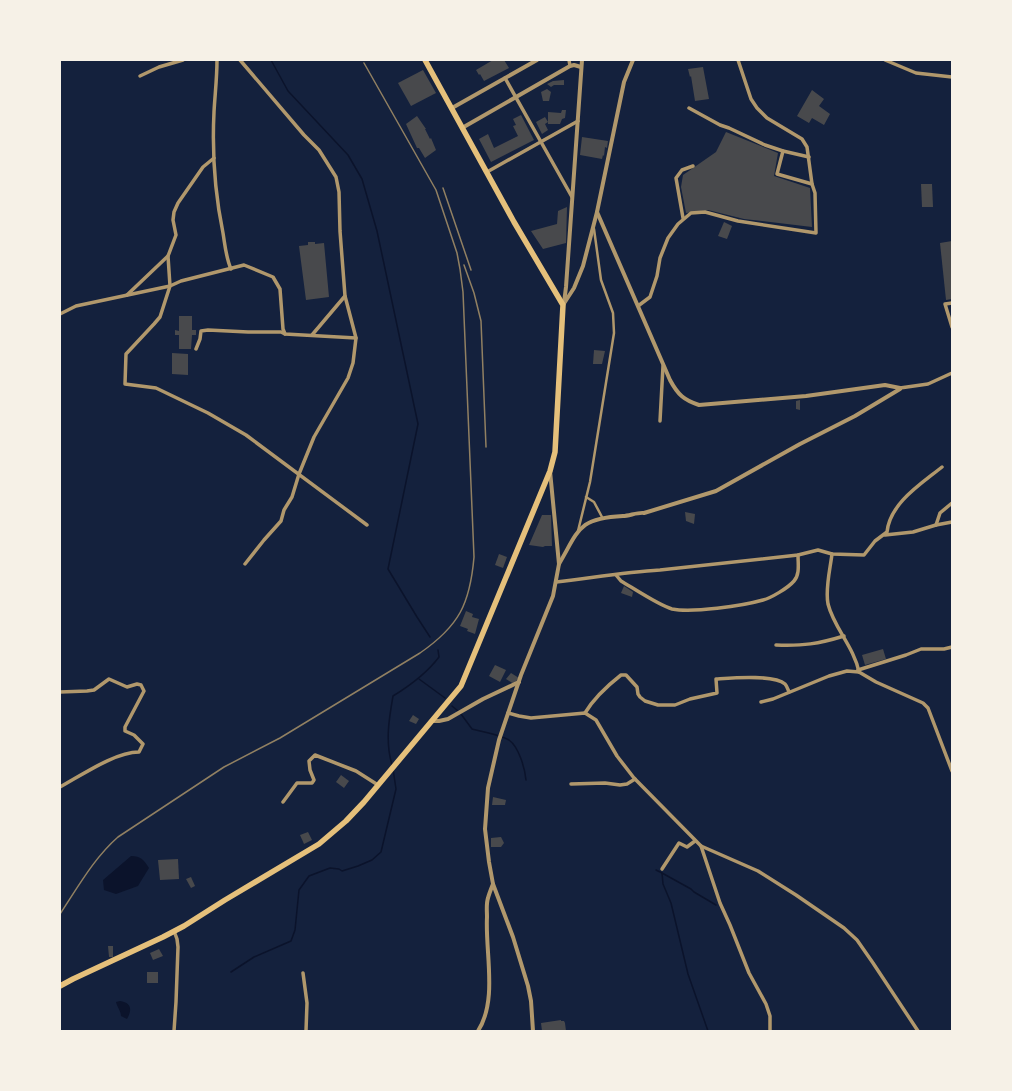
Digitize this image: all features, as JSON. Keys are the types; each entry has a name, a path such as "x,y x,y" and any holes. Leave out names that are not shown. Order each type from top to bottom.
{"main road":[{"path":"60,986 174,931 320,844 346,821 461,686 550,471 555,452 563,305 425,60"}],"street":[{"path":"140,76 159,67 183,60"},
{"path":"217,60 217,86 214,112 215,187 229,263 232,269"},
{"path":"240,60 304,136 319,150 336,177 339,192 340,231 346,296 356,338 353,363 348,378 314,437 299,474 292,497 284,510 281,521 245,564"},
{"path":"452,108 537,60"},
{"path":"569,60 570,66"},
{"path":"563,305 566,287 573,198 582,60"},
{"path":"563,305 574,288 597,212 624,82 633,60"},
{"path":"638,306 650,297 658,276 660,258 668,238 683,218 691,213 705,212 738,221 816,233 815,193 812,184 810,157 807,147 802,139 767,118 757,108 751,99 738,60"},
{"path":"885,60 916,73 952,77"},
{"path":"462,128 570,66 574,65 581,67"},
{"path":"505,78 573,198"},
{"path":"689,108 720,126 729,128 765,145 810,157"},
{"path":"487,172 578,121"},
{"path":"783,151 777,174 812,184"},
{"path":"214,158 203,167 178,203 174,212 173,220 176,235 168,256 170,286 160,317 126,354 125,384 156,388 208,413 246,436 367,525"},
{"path":"683,218 676,178 682,170 693,166"},
{"path":"597,212 663,366 676,392 687,401 699,405 806,396 885,385 900,388 928,384 952,373"},
{"path":"559,564 578,531 590,482 614,333 613,313 601,280 593,225"},
{"path":"127,295 168,256"},
{"path":"60,314 76,306 170,286 181,281 244,265 273,277 280,288 283,329 285,334"},
{"path":"312,336 346,296"},
{"path":"952,303 945,304 952,327"},
{"path":"196,349 201,331 208,330 281,332 285,334 356,338"},
{"path":"660,421 663,366"},
{"path":"578,531 588,522 602,517 643,513 716,491 800,444 855,416 900,388"},
{"path":"556,582 641,571 798,555 818,550 832,554 864,555 875,541 887,532 890,517 900,504 919,485 942,467"},
{"path":"533,1031 528,986 513,937 493,884 485,829 488,788 501,733 519,682 553,596 556,582 559,564 550,471"},
{"path":"586,497 594,502 602,517"},
{"path":"936,525 940,513 952,503"},
{"path":"884,535 913,532 952,522"},
{"path":"832,554 827,593 828,603 831,613 855,656 858,671 876,682 923,703 928,708 952,771"},
{"path":"616,575 621,581 670,608 681,610 716,608 764,600 779,592 793,582 798,574 798,555"},
{"path":"776,645 808,645 822,643 844,636"},
{"path":"761,702 829,676 847,671 858,671 921,649 944,649 952,647"},
{"path":"586,714 591,703 608,685 621,675 626,675 637,687 640,698 645,701 658,704 675,705 690,699 717,694 716,679 742,677 778,680 786,685 789,692"},
{"path":"60,692 94,690 109,679 127,687 137,684 141,685 144,691 125,727 125,731 134,735 142,744 139,752 130,752 116,757 60,787"},
{"path":"433,720 439,721 448,719 483,699 519,682"},
{"path":"508,713 531,718 586,714 596,720 616,756 695,841 701,846 758,871 844,928 856,940 873,963 918,1031"},
{"path":"283,802 297,783 312,783 314,780 310,770 309,761 315,755 356,771 378,785"},
{"path":"571,784 605,783 620,785 626,784 634,777"},
{"path":"662,869 679,843 686,847 695,841"},
{"path":"701,846 720,903 749,973 766,1004 770,1016 770,1031"},
{"path":"478,1031 486,1014 488,1003 489,985 486,932 487,905 493,884"},
{"path":"174,931 178,947 174,1031"},
{"path":"303,973 307,1003 306,1031"}],"water":[{"path":"131,856 142,859 149,868 138,886 116,894 104,890 103,880"},
{"path":"120,1001 127,1003 130,1007 130,1013 127,1019 121,1016 116,1002"}],"building":[{"path":"493,60 504,60 509,68 484,81 476,70"},
{"path":"703,67 709,99 695,101 691,76 690,77 688,69"},
{"path":"423,70 436,93 411,106 398,83"},
{"path":"564,80 564,85 554,85 551,87 547,84 553,81"},
{"path":"547,89 551,92 549,101 543,101 541,92"},
{"path":"812,90 824,99 819,106 830,114 824,125 812,118 809,123 797,116"},
{"path":"562,110 566,110 565,118 562,119 560,124 548,124 548,112 561,113"},
{"path":"521,115 534,140 491,162 479,139 488,134 494,148 518,136 513,126 516,125 513,119"},
{"path":"417,116 426,129 436,150 425,158 419,148 417,148 406,124"},
{"path":"545,117 548,122 545,124 548,130 542,134 536,122"},
{"path":"726,132 778,153 774,176 810,188 812,227 744,219 708,210 686,213 681,187 683,175 716,152"},
{"path":"582,137 608,141 607,148 605,147 604,156 603,155 602,159 580,155"},
{"path":"921,184 932,184 933,207 922,207"},
{"path":"567,207 566,243 543,249 531,231 557,224 558,211"},
{"path":"724,222 732,226 727,239 718,236"},
{"path":"952,241 952,299 946,300 940,243"},
{"path":"308,242 315,242 315,244 324,243 329,297 306,300 299,246 308,245"},
{"path":"179,316 192,316 192,330 196,330 196,335 192,335 191,349 179,349 179,335 175,335 175,330 179,331"},
{"path":"594,350 605,351 602,364 593,364"},
{"path":"172,353 188,354 188,375 172,374"},
{"path":"800,400 800,410 796,409 796,401"},
{"path":"685,512 695,514 694,524 686,521"},
{"path":"542,515 551,515 552,546 543,547 529,545"},
{"path":"499,554 507,557 503,568 495,565"},
{"path":"624,586 633,592 632,597 621,593"},
{"path":"466,611 473,614 472,617 479,619 475,634 460,626"},
{"path":"883,649 886,659 865,665 862,655"},
{"path":"495,665 506,670 500,682 489,676"},
{"path":"511,673 519,678 514,684 506,679"},
{"path":"413,715 419,719 416,724 409,721"},
{"path":"341,775 349,781 344,788 336,782"},
{"path":"493,797 506,800 505,805 492,805"},
{"path":"308,832 312,840 304,844 300,835"},
{"path":"501,837 504,843 501,847 491,847 491,838"},
{"path":"178,859 179,879 160,880 158,860"},
{"path":"191,877 195,886 191,888 186,879"},
{"path":"108,946 113,946 113,957 109,957"},
{"path":"159,949 163,956 153,960 150,953"},
{"path":"147,972 158,972 158,983 147,983"},
{"path":"561,1020 565,1023 566,1031 542,1031 541,1023"}],"waterway":[{"path":"271,60 288,91 348,155 362,179 377,231 418,424 388,569 430,637"},
{"path":"392,765 388,739 393,696 412,683 429,668 439,657 438,650"},
{"path":"419,679 445,698"},
{"path":"452,706 458,711"},
{"path":"461,714 472,729 501,736 513,743 521,758 526,780"},
{"path":"231,972 254,957 291,941 295,930 299,890 309,876 330,868 339,869 342,871 358,866 372,860 381,852 396,789 393,769"},
{"path":"656,870 662,873 663,884 671,903 688,974 708,1031"},
{"path":"662,873 716,905"}],"railway":[{"path":"60,914 94,863 118,837 224,767 280,738 420,653 433,643 453,623 465,601 472,574 474,557 463,292 457,253 436,190 364,63"},
{"path":"443,188 471,270"},
{"path":"464,265 474,293 481,321 486,447"}]}
